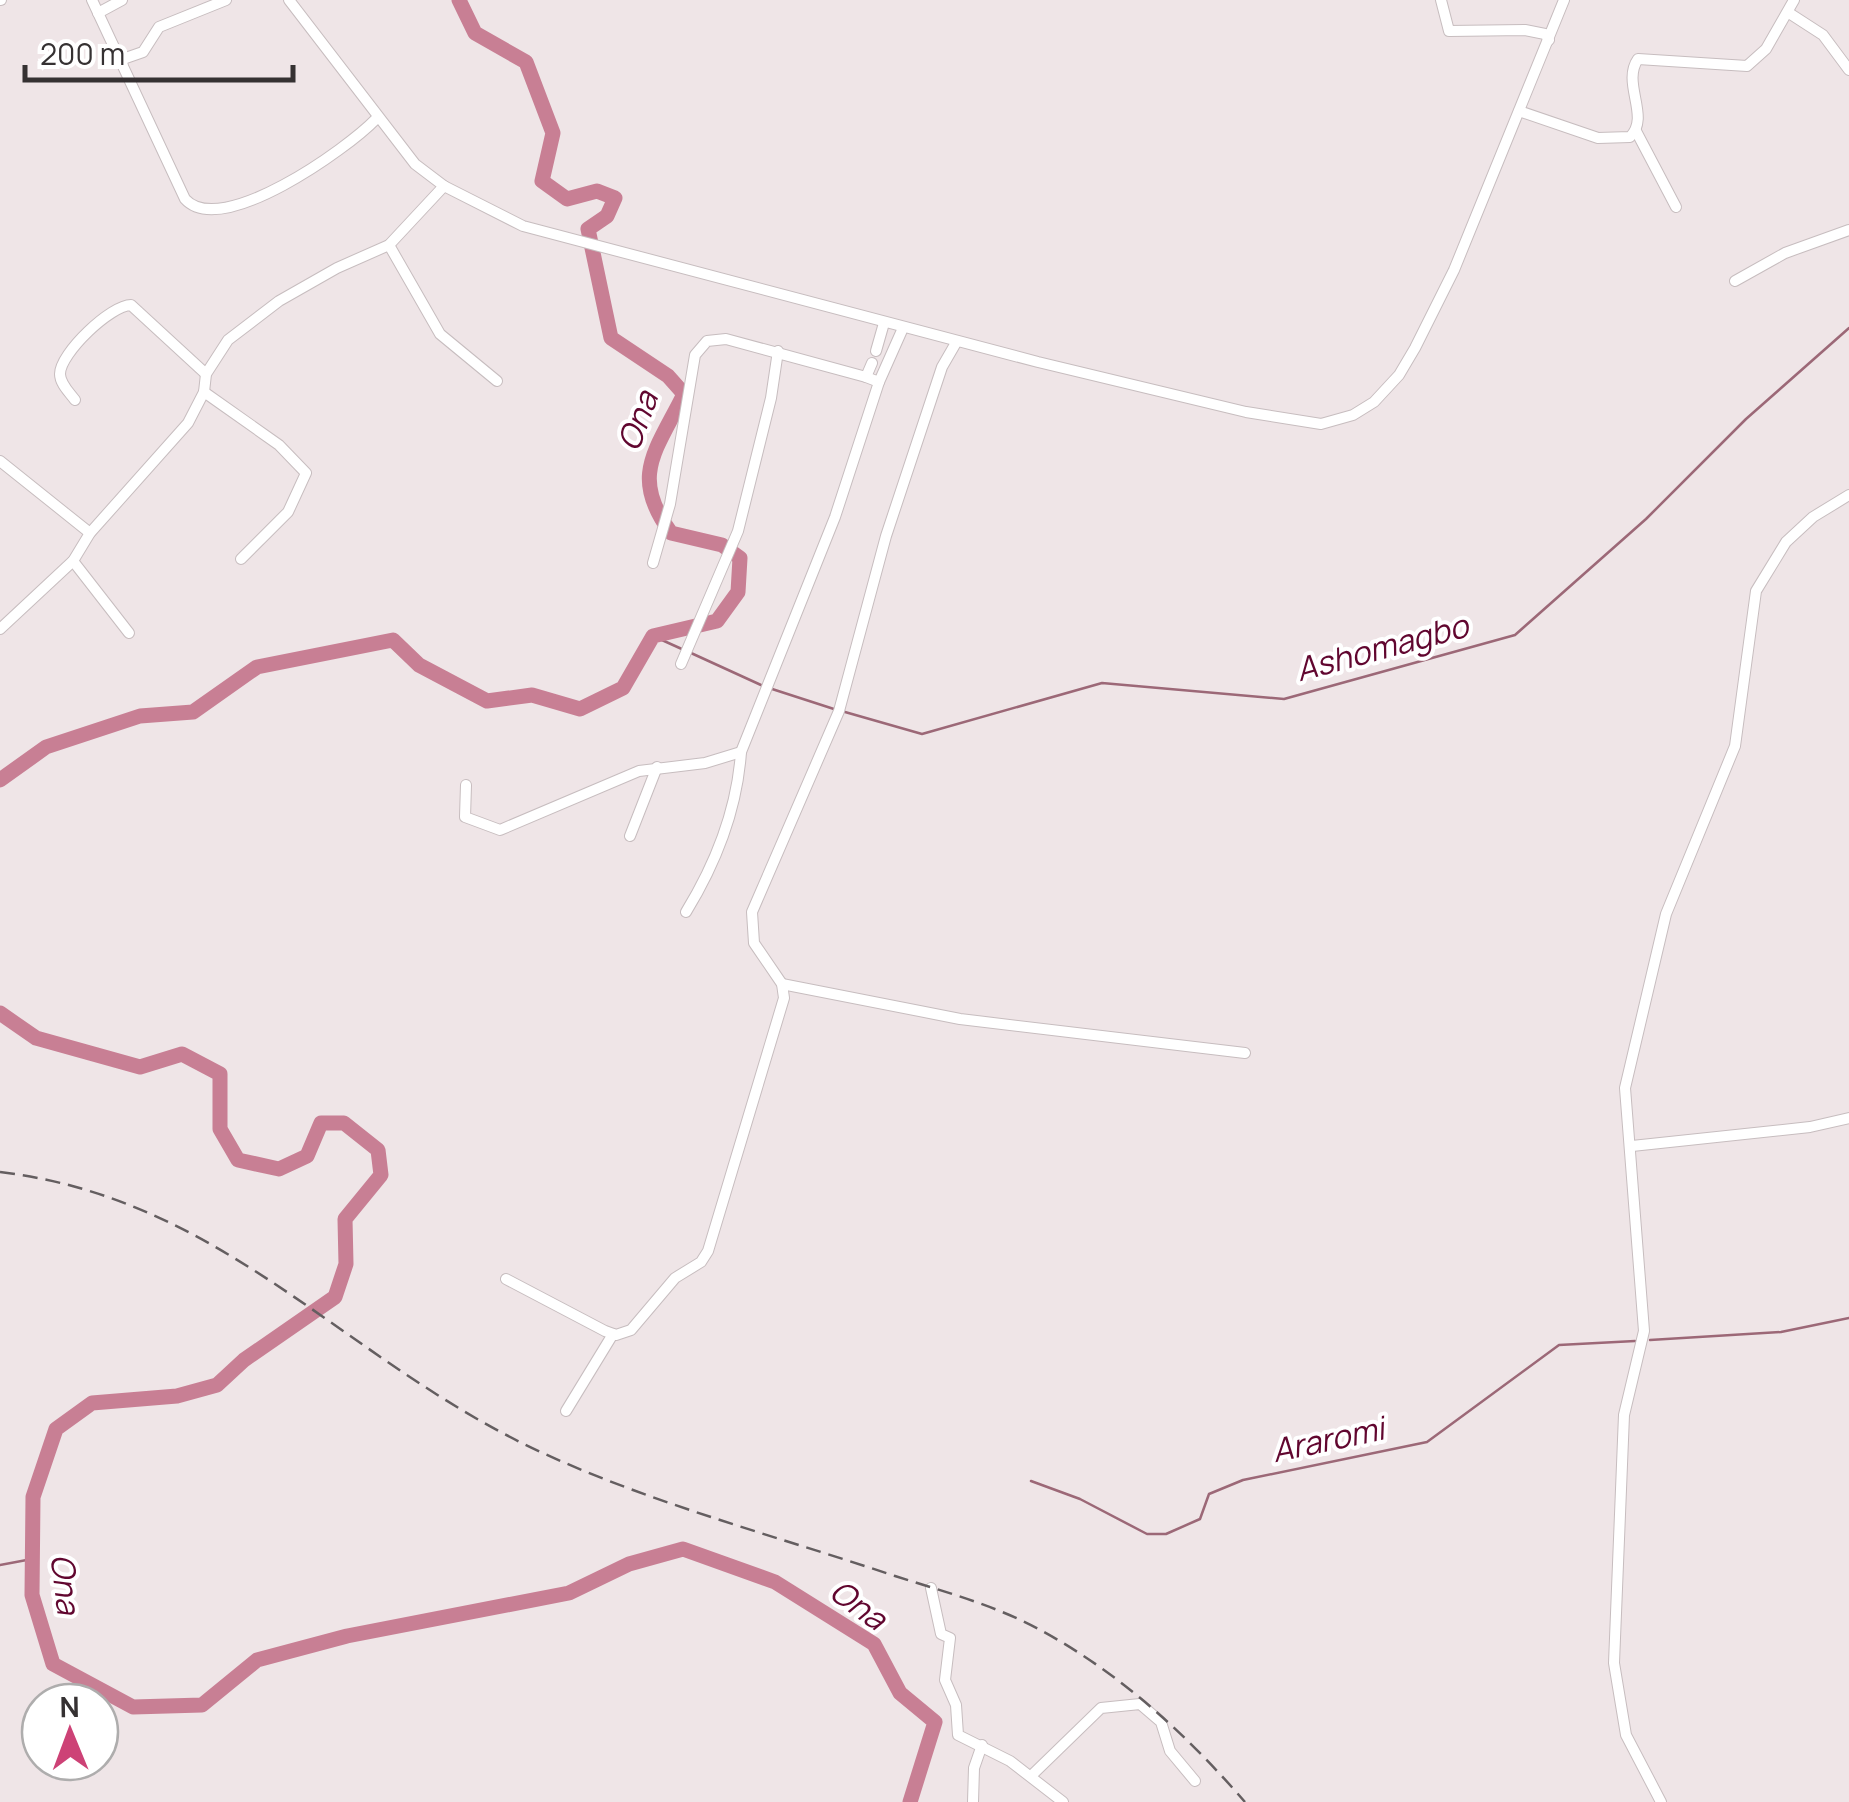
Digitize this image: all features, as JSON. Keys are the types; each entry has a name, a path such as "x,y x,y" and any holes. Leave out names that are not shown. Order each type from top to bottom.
{"street":[{"path":"92,0 193,209 207,212 278,188 341,151 376,119"},
{"path":"98,13 122,0"},
{"path":"120,60 143,52 159,27 226,0"},
{"path":"289,0 376,119 415,164 444,186 523,226 903,328 1275,418 1320,424 1352,415 1391,385 1415,348 1454,270 1564,0"},
{"path":"1441,0 1448,31 1526,30 1545,34 1549,40"},
{"path":"1676,207 1636,131 1632,72 1638,59 1643,56 1686,64 1747,66 1766,49 1794,0"},
{"path":"1788,13 1823,35 1849,70"},
{"path":"1519,110 1606,140 1630,137 1636,131"},
{"path":"0,629 73,561 90,533 188,424 204,392 206,374 228,340 256,316 336,268 389,245 444,186"},
{"path":"1735,281 1785,254 1849,230"},
{"path":"389,245 440,334 496,382"},
{"path":"76,400 60,378 60,368 90,329 122,305 131,305 206,374"},
{"path":"876,350 884,323"},
{"path":"686,912 715,861 736,789 741,752 835,517 880,382 903,328"},
{"path":"654,563 670,504 695,356 716,338 778,351 880,382"},
{"path":"506,1279 613,1334 632,1330 675,1278 701,1262 708,1251 780,1014 782,984 754,944 752,912 839,711 886,536 942,367 957,341"},
{"path":"681,664 738,531 772,398 778,351"},
{"path":"866,376 872,363"},
{"path":"204,392 279,445 306,473 288,512 241,559"},
{"path":"0,461 90,533"},
{"path":"1660,1802 1626,1735 1614,1663 1624,1415 1644,1331 1632,1146 1625,1100 1628,1074 1666,914 1734,746 1756,591 1786,542 1813,518 1849,495"},
{"path":"73,561 129,633"},
{"path":"466,785 465,816 500,830 656,767 706,763 741,752"},
{"path":"630,836 656,767"},
{"path":"782,984 960,1019 1246,1053"},
{"path":"1632,1146 1810,1127 1849,1118"},
{"path":"566,1411 613,1334"},
{"path":"930,1588 941,1634 950,1638 945,1680 956,1705 958,1735 1032,1775 1063,1802"},
{"path":"1032,1775 1102,1708 1140,1704 1161,1722 1170,1750 1195,1781"},
{"path":"973,1802 974,1768 982,1746"}],"waterway":[{"name":"Ona","path":"0,780 46,747 140,716 193,712 257,667 393,640 419,665 487,701 532,695 580,709 623,688 653,636 717,621 738,592 740,558 722,545 671,533 651,495 651,464 684,394 668,376 611,338 588,229 607,216 615,198 597,191 567,199 542,181 553,133 526,62 475,33 459,0"},
{"name":"Ashomagbo","path":"845,712 922,734 1102,683 1284,699 1515,635 1646,519 1746,419 1849,328"},
{"name":"Ashomagbo","path":"653,636 684,650"},
{"name":"Ashomagbo","path":"691,653 761,685"},
{"name":"Ashomagbo","path":"769,688 837,710"},
{"name":"Ona","path":"0,1013 36,1038 140,1067 182,1054 220,1074 220,1129 238,1160 279,1169 307,1156 321,1123 344,1123 378,1150 381,1175 345,1219 346,1264 335,1297 244,1360 217,1385 177,1396 92,1403 56,1429 33,1497 32,1595 53,1664 133,1707 202,1705 257,1660 347,1636 569,1593 629,1564 683,1549 775,1582 874,1644 900,1693 935,1722 910,1802"},
{"name":"Araromi","path":"1650,1340 1781,1332 1849,1318"},
{"name":"Araromi","path":"1031,1481 1080,1499 1147,1534 1166,1534 1200,1519 1209,1494 1243,1480 1427,1442 1559,1345 1635,1341"},
{"path":"0,1565 32,1559"}],"railway":[{"path":"0,1172 80,1188 153,1215 220,1249 408,1376 545,1454 674,1505 971,1600 1026,1623 1073,1649 1127,1687 1200,1753 1245,1802"}]}
